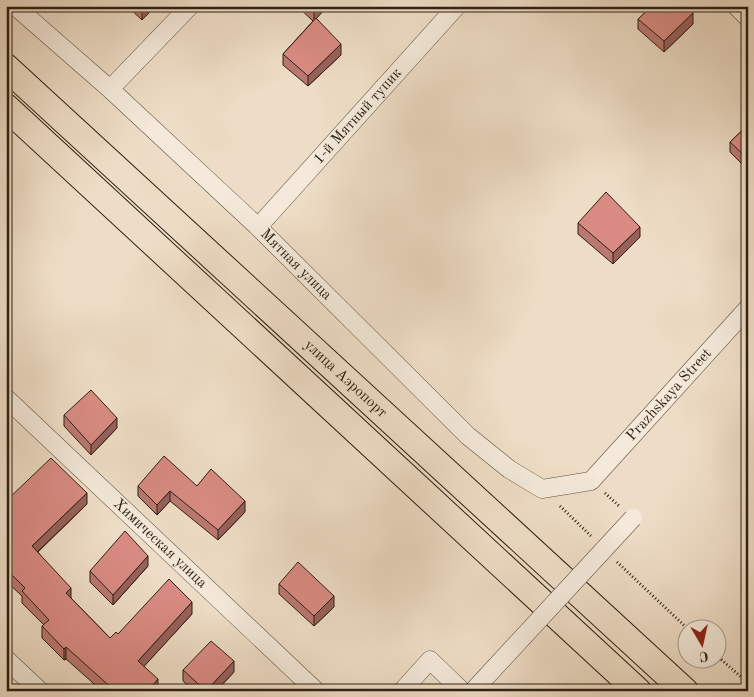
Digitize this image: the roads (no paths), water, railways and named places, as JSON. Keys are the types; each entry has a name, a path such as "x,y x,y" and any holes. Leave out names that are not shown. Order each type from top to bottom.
{"main road":[{"name":"улица Аэропорт","path":"6,67 685,691"},
{"name":"улица Аэропорт","path":"6,107 638,691"}],"street":[{"name":"Мятная улица","path":"15,6 110,89 258,227 468,436 508,470 542,489 591,481"},
{"path":"110,89 190,6"},
{"name":"1-й Мятный тупик","path":"258,227 457,6"},
{"path":"736,6 748,18"},
{"name":"Prazhskaya Street","path":"591,481 748,308"},
{"name":"Химическая улица","path":"6,398 316,691"},
{"path":"473,691 633,518"},
{"path":"6,660 40,691"},
{"path":"402,691 430,660 462,691"}]}
